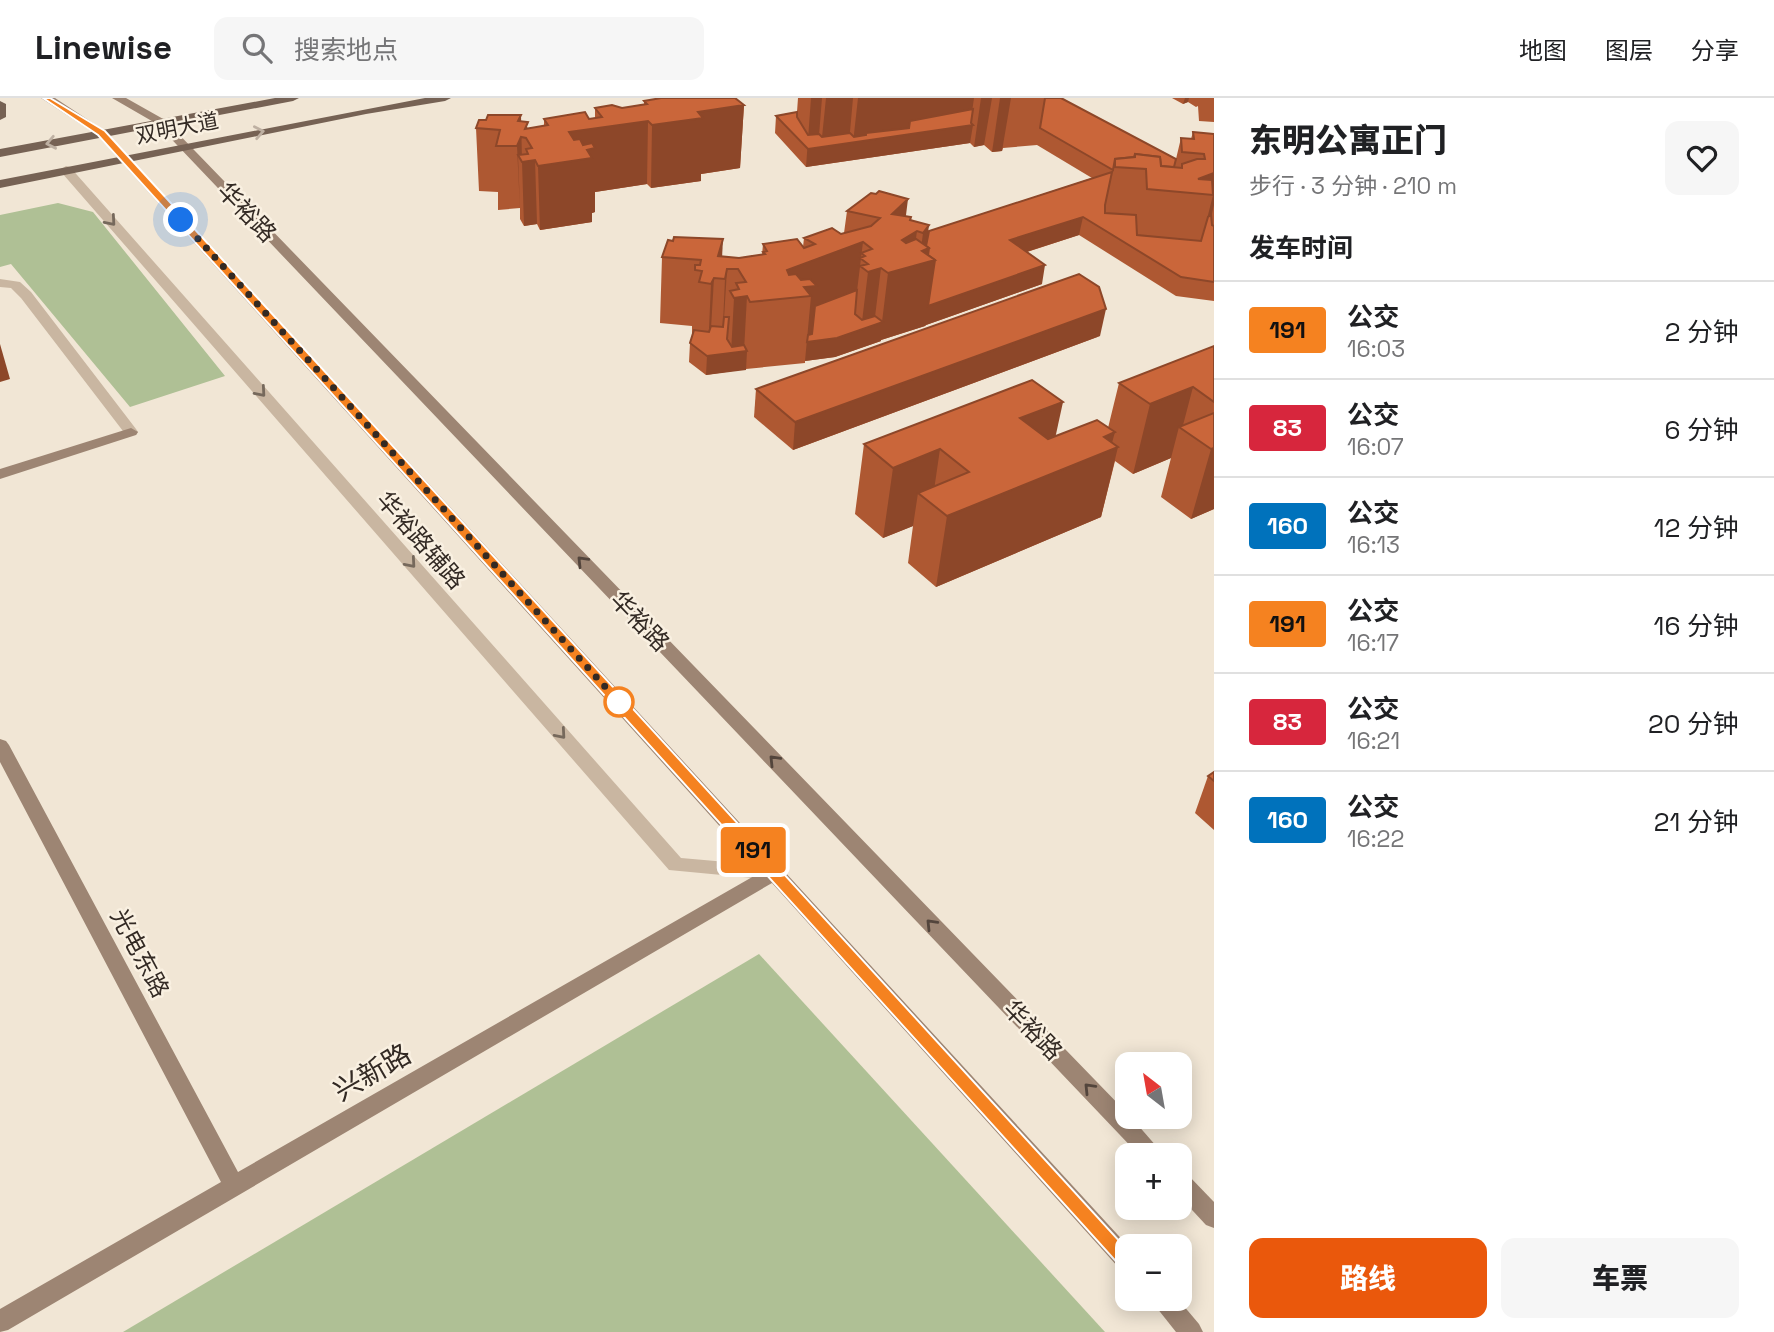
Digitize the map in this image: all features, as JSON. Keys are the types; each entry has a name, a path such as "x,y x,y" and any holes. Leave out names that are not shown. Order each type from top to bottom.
{"main road":[{"name":"华裕路","path":"118,98 161,122 1141,1143"},
{"name":"双明大道","path":"0,153 293,98"},
{"name":"双明大道","path":"0,184 183,146 445,98"},
{"path":"52,101 102,133 1115,1248"},
{"path":"0,474 131,432"},
{"name":"光电东路","path":"0,745 234,1186"},
{"name":"兴新路","path":"0,1322 774,873"},
{"path":"1192,1195 1214,1218"},
{"path":"1172,1311 1191,1332"}],"street":[{"name":"华裕路辅路","path":"66,170 676,865 774,873"},
{"path":"0,283 15,285 26,295 131,432"}],"green space":[{"path":"58,203 93,212 225,376 130,407 11,264 0,267 0,215"},
{"path":"759,954 1105,1332 123,1332"}],"building":[{"path":"661,98 735,98 744,105 698,112 703,118 652,125 648,121 569,132 574,140 580,139 583,145 592,143 595,148 587,150 592,158 538,166 535,160 522,162 518,155 528,154 526,149 532,148 526,138 521,137 517,146 496,146 500,130 476,128 479,120 486,120 488,115 521,115 518,121 528,122 525,129 548,125 544,119 585,112 589,119 602,117 595,108 612,105 622,108 647,104 644,101"},
{"path":"1045,98 1061,98 1176,159 1174,167 1161,166 1160,157 1135,154 1134,157 1115,159 1113,170 1040,128"},
{"path":"973,109 973,125 808,149 776,116 797,112 797,117 808,135 819,134 822,137 850,133 854,137 909,128 910,121"},
{"path":"1193,132 1214,134 1214,173 1198,179 1212,180 1213,195 1147,189 1146,169 1115,167 1115,159 1135,157 1135,154 1160,157 1161,166 1182,168 1182,164 1205,159 1204,154 1182,152 1181,138 1194,139"},
{"path":"1112,172 1105,213 1136,215 1137,235 1201,241 1211,215 1214,226 1214,282 1181,277 1083,217 1010,240 1045,265 928,306 935,260 928,255 929,248 926,246 929,231"},
{"path":"879,191 908,199 892,214 911,217 910,220 929,225 923,233 917,231 902,240 906,243 916,239 929,248 922,251 935,260 888,273 881,268 868,272 860,266 868,264 860,258 865,256 861,253 872,249 863,242 787,270 789,275 796,274 801,280 810,279 817,286 804,287 811,296 750,302 747,296 734,298 730,291 739,289 736,283 746,282 738,269 727,269 725,279 714,278 711,284 699,282 702,271 695,270 695,265 700,265 701,260 662,257 668,240 673,241 674,237 723,239 718,256 739,258 765,254 763,252 767,251 763,244 797,239 804,248 815,244 804,238 832,228 841,234 871,226 880,218 847,211 871,193 876,194"},
{"path":"1079,274 1099,287 1106,309 795,422 756,389"},
{"path":"857,290 855,314 862,320 875,316 883,322 837,338 807,342 808,335 812,334 815,306"},
{"path":"724,317 729,317 727,339 732,347 744,345 747,351 707,356 690,343 694,330 709,332 711,326 723,327"},
{"path":"1214,346 1214,402 1193,387 1150,404 1119,383"},
{"path":"1032,380 1063,402 1020,418 1048,439 1097,420 1115,432 1104,437 1118,447 947,516 918,493 969,472 940,449 893,468 864,444"},
{"path":"1214,413 1214,448 1211,449 1179,427"}],"bus line":[{"name":"191","path":"47,98 102,133 1115,1248"}],"route":[{"path":"181,220 619,702"}]}
